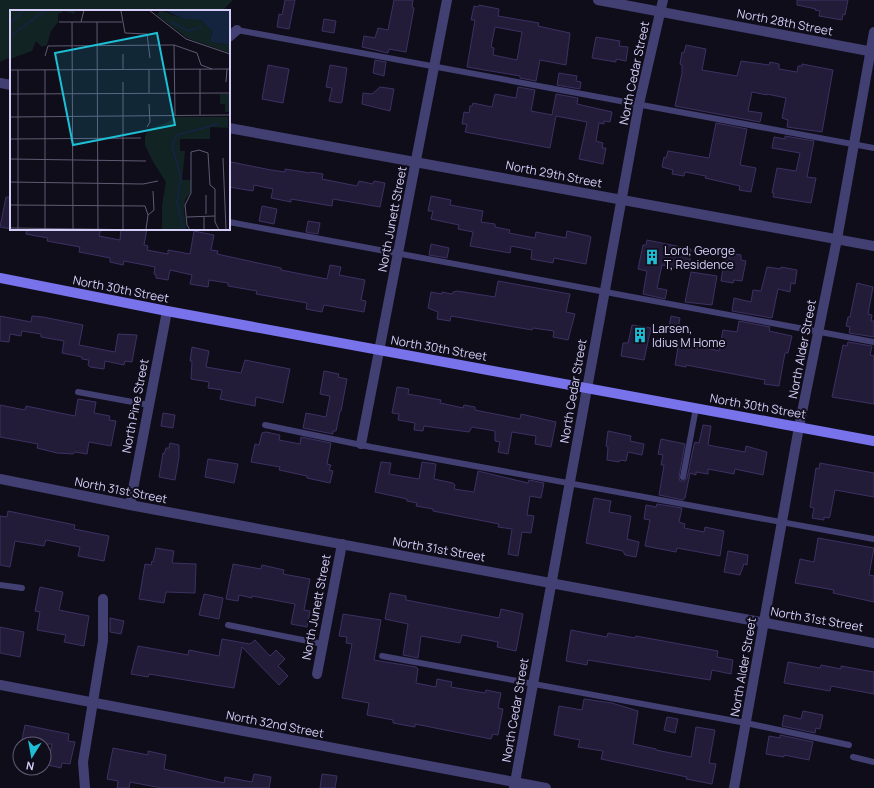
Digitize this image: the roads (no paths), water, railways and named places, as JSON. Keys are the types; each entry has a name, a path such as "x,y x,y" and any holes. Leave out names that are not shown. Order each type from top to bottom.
{"main road":[{"name":"North 30th Street","path":"0,278 167,311 874,441"}],"street":[{"name":"North Junett Street","path":"361,444 447,0"},
{"name":"North 28th Street","path":"598,0 872,52"},
{"name":"North Cedar Street","path":"514,785 639,104 663,0"},
{"name":"North Alder Street","path":"734,788 799,427 837,239 872,52 874,32"},
{"path":"0,83 10,85"},
{"name":"North 29th Street","path":"230,128 874,246"},
{"name":"North Pine Street","path":"130,505 167,311"},
{"name":"North 31st Street","path":"0,479 130,505 552,582 874,643"},
{"name":"North Junett Street","path":"317,674 342,544"},
{"path":"85,788 83,762 103,641 102,599"},
{"name":"North 32nd Street","path":"0,685 514,785 546,788"}],"lane":[{"path":"233,34 434,65 874,148"},
{"path":"230,222 874,342"},
{"path":"78,392 149,405"},
{"path":"683,477 696,408"},
{"path":"265,424 361,444 874,539"},
{"path":"0,585 22,588"},
{"path":"228,625 323,644"},
{"path":"382,656 746,723 849,745"},
{"path":"852,758 874,762"}],"place":[{"name":"Lord, George T, Residence","path":"652,257"},
{"name":"Larsen, Idius M Home","path":"640,335"}]}
